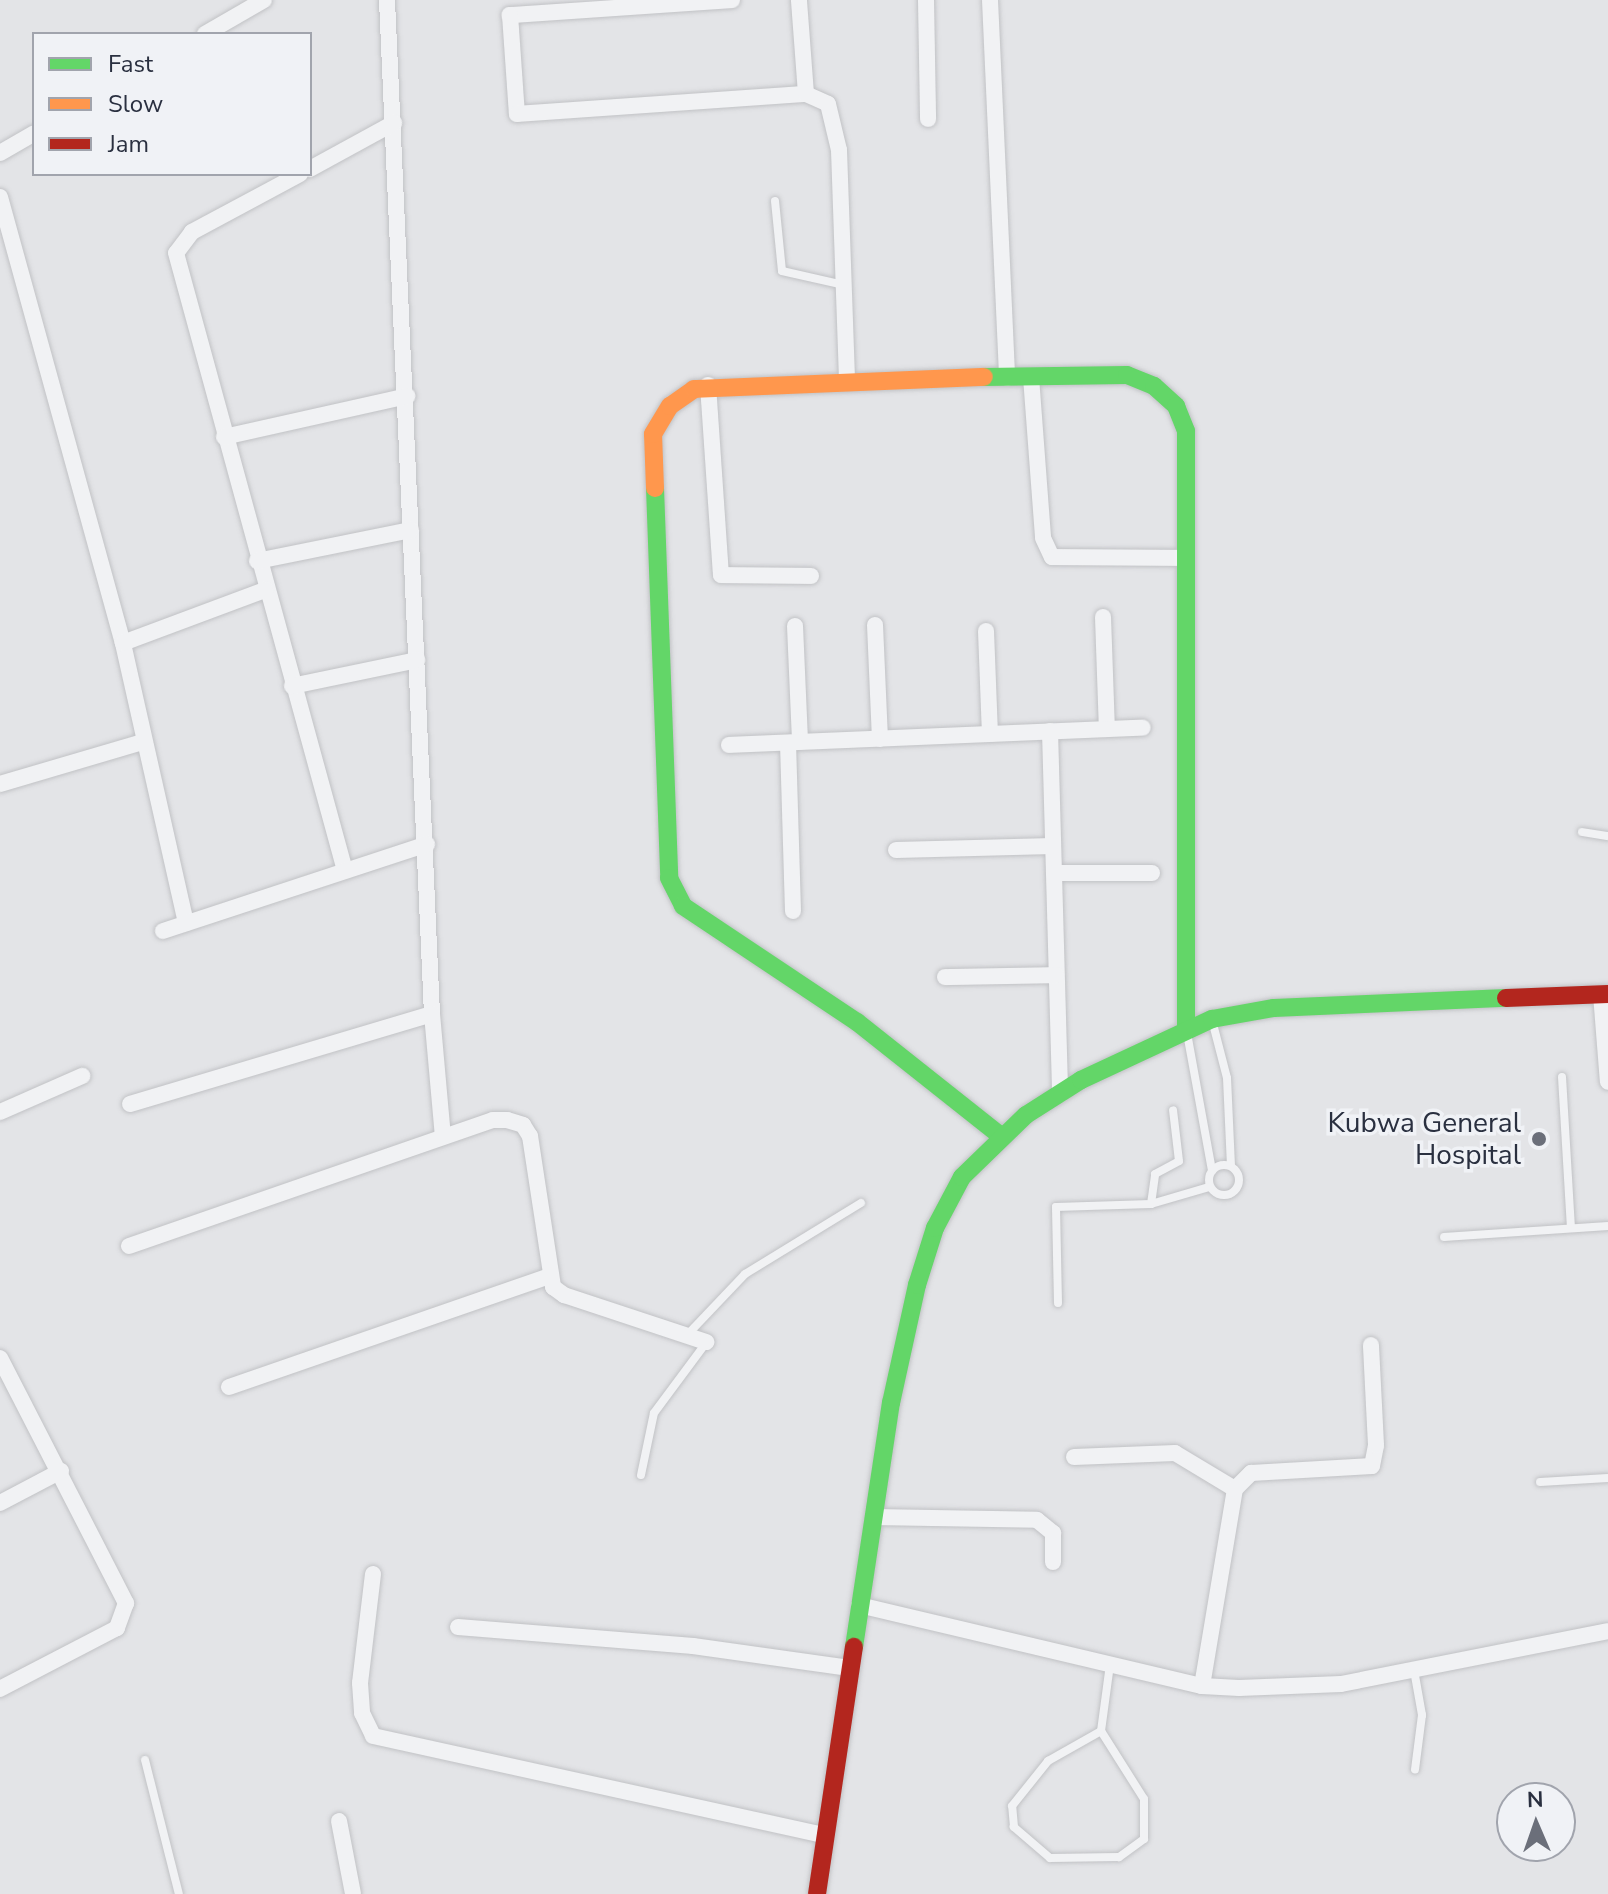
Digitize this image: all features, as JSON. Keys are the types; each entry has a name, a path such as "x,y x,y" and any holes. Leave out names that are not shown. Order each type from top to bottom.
{"street":[{"path":"208,32 264,0"},
{"path":"387,0 427,844 432,1014 443,1137"},
{"path":"732,0 510,15 517,114 806,94 828,104 839,150 847,379"},
{"path":"799,0 806,94"},
{"path":"926,0 928,119"},
{"path":"990,0 1007,378"},
{"path":"312,168 394,123"},
{"path":"0,153 32,134"},
{"path":"296,176 192,232 176,248 257,561 344,867"},
{"path":"0,197 123,643 186,923"},
{"path":"1001,1136 857,1022 697,917 683,906 669,878 653,434 670,406 708,385 847,379 1127,375 1154,386 1176,406 1186,431 1186,1028"},
{"path":"1031,377 1043,538 1052,557 1186,558"},
{"path":"708,385 721,575 811,576"},
{"path":"224,437 407,396"},
{"path":"257,561 411,530"},
{"path":"123,643 265,590"},
{"path":"1103,617 1107,729"},
{"path":"875,625 880,739"},
{"path":"793,911 795,626"},
{"path":"986,631 990,734"},
{"path":"292,686 417,660"},
{"path":"729,745 1143,728"},
{"path":"1050,731 1060,1094"},
{"path":"0,784 143,742"},
{"path":"163,931 344,867 427,844"},
{"path":"896,850 1053,846"},
{"path":"1054,873 1152,873"},
{"path":"945,977 1056,975"},
{"path":"817,1894 859,1605 908,1321 935,1228 962,1177 1001,1136 1060,1094 1186,1028 1212,1019 1274,1008 1604,994 1608,1082"},
{"path":"130,1104 432,1014"},
{"path":"0,1112 82,1076"},
{"path":"129,1246 493,1120 523,1125 530,1136 550,1276 564,1295 706,1342"},
{"path":"229,1387 550,1276"},
{"path":"1202,1686 1235,1489 1251,1473 1372,1466 1376,1445 1371,1345"},
{"path":"0,1358 124,1593 122,1621 0,1689"},
{"path":"1074,1457 1175,1453 1235,1489"},
{"path":"0,1503 61,1471"},
{"path":"873,1517 1037,1520 1053,1533 1053,1562"},
{"path":"373,1574 360,1683 362,1713 373,1736 825,1835"},
{"path":"859,1605 1202,1686 1275,1689 1341,1684 1608,1631"},
{"path":"458,1627 693,1646 849,1668"},
{"path":"339,1821 353,1894"}],"lane":[{"path":"775,201 782,271 844,285"},
{"path":"1582,832 1608,836"},
{"path":"1058,1303 1056,1207 1151,1204 1209,1187 1225,1196 1237,1189 1240,1176 1231,1166 1227,1078 1212,1019"},
{"path":"1186,1028 1201,1085 1212,1171 1209,1187"},
{"path":"1562,1077 1571,1228"},
{"path":"1151,1204 1155,1174 1179,1161 1173,1110"},
{"path":"1212,1171 1231,1166"},
{"path":"686,1336 745,1274 861,1203"},
{"path":"1444,1237 1608,1226"},
{"path":"641,1475 654,1413 706,1342"},
{"path":"1540,1482 1608,1478"},
{"path":"1101,1731 1048,1761 1012,1806 1014,1827 1050,1858 1119,1857 1144,1839 1144,1799 1101,1731 1110,1664"},
{"path":"1414,1669 1422,1715 1415,1770"},
{"path":"145,1760 179,1894"}],"traffic: fast":[{"path":"984,377 1127,375 1154,386 1176,406 1186,431 1186,1028"},
{"path":"655,488 669,878 683,906 857,1022 1001,1136"},
{"path":"854,1647 891,1403 917,1285 935,1228 962,1177 1026,1115 1081,1080 1212,1019 1274,1008 1506,998"}],"traffic: slow":[{"path":"655,488 653,434 670,406 694,389 984,377"}],"traffic: jam":[{"path":"1506,998 1608,994"},
{"path":"817,1894 854,1647"}],"place":[{"name":"Kubwa General Hospital","path":"1539,1139"}]}
